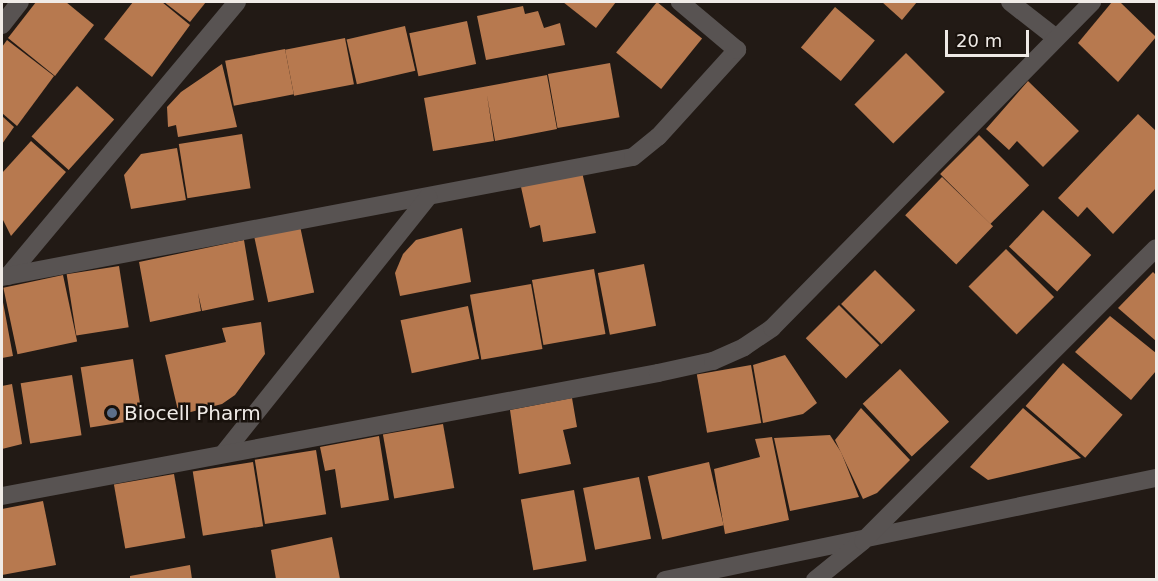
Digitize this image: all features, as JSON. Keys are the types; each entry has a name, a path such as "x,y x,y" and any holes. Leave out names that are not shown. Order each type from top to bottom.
{"street":[{"path":"2,25 20,2"},
{"path":"5,276 237,2"},
{"path":"5,276 633,157 658,137 737,50 680,2"},
{"path":"1010,2 1056,39"},
{"path":"2,496 658,373 713,361 744,347 772,328 1092,2"},
{"path":"223,454 428,197"},
{"path":"815,579 863,541 1156,248"},
{"path":"665,579 863,541 1156,478"}],"building":[{"path":"36,2 66,2 94,25 55,76 8,38"},
{"path":"133,2 162,2 190,25 152,77 104,39"},
{"path":"164,2 206,2 190,22"},
{"path":"563,2 616,2 596,28"},
{"path":"657,2 702,39 661,89 616,53"},
{"path":"882,2 917,2 902,20"},
{"path":"1112,2 1120,2 1156,37 1118,82 1078,43"},
{"path":"523,6 525,14 538,11 544,28 560,23 565,45 486,60 477,16"},
{"path":"835,7 875,40 841,81 801,48"},
{"path":"467,21 476,64 418,76 409,33"},
{"path":"405,26 415,71 357,84 347,39"},
{"path":"345,38 354,84 294,96 285,50"},
{"path":"7,40 54,76 17,126 2,113 2,47"},
{"path":"285,49 294,94 234,106 225,61"},
{"path":"906,53 945,92 893,144 854,105"},
{"path":"610,63 620,117 558,128 548,74"},
{"path":"222,64 237,127 178,137 176,125 168,127 167,107 181,92"},
{"path":"547,75 557,129 495,141 487,95 494,141 433,151 424,98"},
{"path":"1028,81 1079,131 1043,167 1017,141 1009,150 986,129"},
{"path":"77,86 114,119 69,170 31,137"},
{"path":"1138,114 1156,131 1156,188 1113,234 1087,207 1078,217 1058,198"},
{"path":"2,116 14,127 2,144"},
{"path":"242,134 251,188 187,198 179,144"},
{"path":"979,135 1029,185 990,224 940,174"},
{"path":"31,141 66,172 11,236 2,218 2,173"},
{"path":"177,148 186,200 131,209 124,175 141,154"},
{"path":"582,172 596,233 543,242 540,225 530,228 521,187"},
{"path":"942,177 993,226 956,264 905,215"},
{"path":"1043,210 1091,255 1057,292 1009,247"},
{"path":"300,226 314,293 268,302 254,236"},
{"path":"462,228 471,282 400,296 395,273 403,254 416,240"},
{"path":"244,240 254,300 202,311 198,293 201,311 150,322 139,262"},
{"path":"1006,249 1054,297 1017,335 969,286"},
{"path":"644,264 656,326 610,335 598,273"},
{"path":"119,266 129,327 76,336 67,274"},
{"path":"594,269 605,334 543,345 532,280"},
{"path":"875,270 915,310 881,344 841,304"},
{"path":"1153,272 1156,275 1156,341 1118,308"},
{"path":"63,275 77,342 17,354 3,288"},
{"path":"531,284 542,349 481,360 470,295"},
{"path":"2,297 13,356 2,358"},
{"path":"839,305 879,345 846,379 806,338"},
{"path":"468,306 479,359 412,373 401,320"},
{"path":"1110,316 1156,353 1156,371 1131,400 1075,352"},
{"path":"261,322 265,354 235,395 222,404 179,415 165,355 226,342 222,328"},
{"path":"785,355 817,403 803,414 763,423 753,365"},
{"path":"133,359 143,419 90,428 81,367"},
{"path":"1063,363 1123,415 1085,458 1026,406"},
{"path":"751,365 761,423 707,433 697,375"},
{"path":"900,369 949,422 912,456 863,404"},
{"path":"72,375 82,435 30,443 21,383"},
{"path":"12,384 22,444 2,449 2,386"},
{"path":"572,398 577,427 563,430 571,464 519,474 510,410"},
{"path":"861,408 910,460 877,493 863,499 835,440"},
{"path":"1023,408 1081,458 988,480 970,467"},
{"path":"443,424 454,488 394,499 383,435"},
{"path":"830,435 841,452 859,497 790,511 774,438"},
{"path":"379,436 389,500 341,508 335,469 325,471 320,447"},
{"path":"772,437 789,520 725,534 714,469 760,457 755,439"},
{"path":"316,450 326,514 265,524 255,460"},
{"path":"253,462 263,526 203,536 193,472"},
{"path":"709,462 724,525 662,540 648,476"},
{"path":"174,474 185,538 125,549 114,485"},
{"path":"639,477 651,539 595,550 583,488"},
{"path":"574,490 587,561 533,570 521,499"},
{"path":"43,501 56,565 2,575 2,509"},
{"path":"332,537 340,579 276,579 271,550"},
{"path":"190,565 192,579 130,579 130,576"}],"place":[{"name":"Biocell Pharm","path":"112,413"}]}
